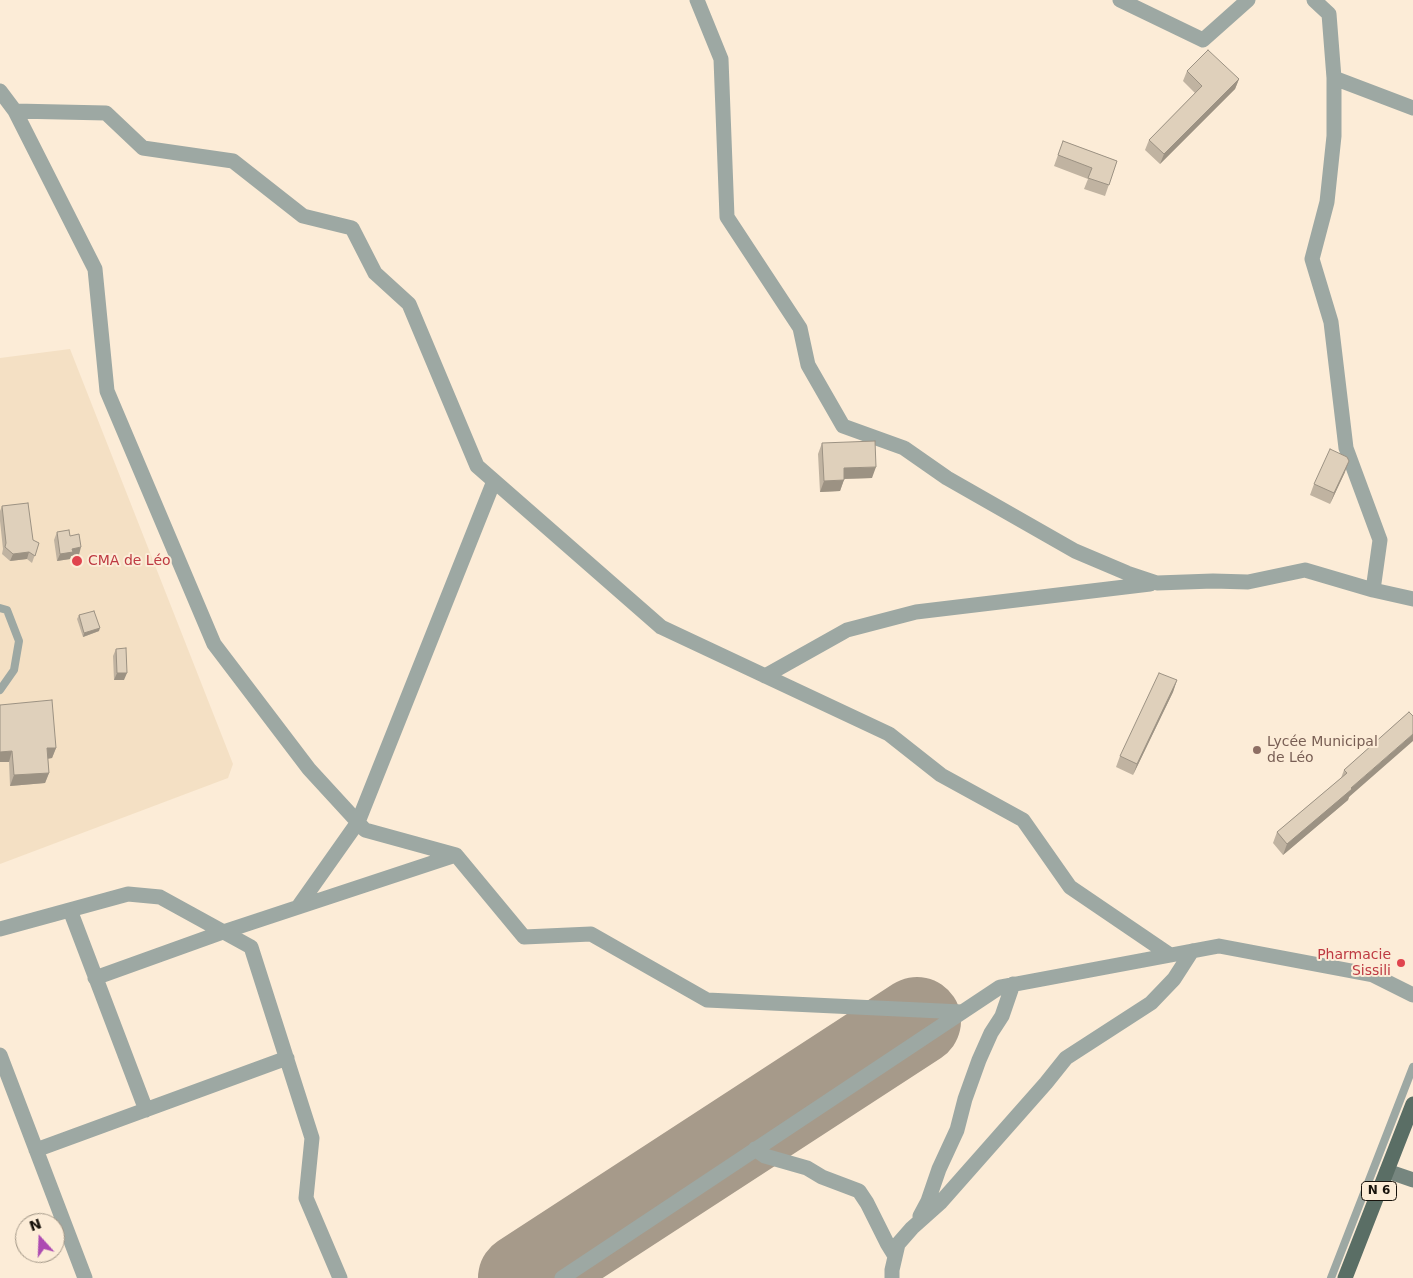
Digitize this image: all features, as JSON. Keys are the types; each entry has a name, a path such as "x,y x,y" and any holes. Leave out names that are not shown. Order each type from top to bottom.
{"main road":[{"name":"N 6","path":"1345,1278 1413,1104"}],"street":[{"path":"697,0 721,59 727,217 800,328 808,365 843,426 904,448 947,478 1075,551 1127,573 1157,583"},
{"path":"1120,0 1203,40 1248,0"},
{"path":"1314,0 1329,14 1334,78 1334,136 1328,202 1312,260 1331,322 1346,448 1380,540 1373,590"},
{"path":"1334,78 1413,108"},
{"path":"0,91 14,111 95,269 107,391 214,644 308,769 365,830 456,855 524,937 591,934 706,1000 962,1012"},
{"path":"14,111 106,113 143,148 233,160 303,216 352,228 375,273 408,304 477,466 662,627 889,734 941,775 1022,820 1070,887 1170,955"},
{"path":"298,907 358,822 494,481"},
{"path":"765,676 847,630 916,612 1157,583 1248,582 1305,570 1373,590 1413,599"},
{"path":"95,978 223,932 456,855"},
{"path":"0,929 128,894 160,898 251,948 312,1138 306,1198 340,1278"},
{"path":"70,910 146,1110"},
{"path":"562,1278 1000,987 1219,946 1372,975 1413,995"},
{"path":"892,1278 898,1244 912,1228 940,1203 1066,1058 1151,1003 1174,979 1192,951"},
{"path":"912,1228 928,1201 939,1169 957,1130 979,1060 991,1033 1002,1016 1013,984"},
{"path":"0,1054 85,1278"},
{"path":"36,1150 287,1058"},
{"path":"756,1149 765,1156 807,1168 822,1177 859,1191 895,1256"},
{"path":"1387,1171 1413,1180"}],"lane":[{"path":"0,608 7,610 19,641 14,670 0,690"},
{"path":"1331,1278 1413,1067"}],"shaded area":[{"name":"CMA de Léo","path":"70,349 233,764 228,778 0,864 0,358"}],"building":[{"path":"1208,50 1239,79 1164,154 1149,140 1202,86 1187,71"},
{"path":"1063,141 1117,161 1109,185 1088,178 1092,168 1058,155"},
{"path":"875,441 876,467 844,468 844,480 824,481 822,443"},
{"path":"1330,449 1347,457 1349,461 1334,493 1314,484"},
{"path":"28,503 33,540 39,543 35,556 29,552 13,554 5,547 2,506"},
{"path":"69,530 70,536 79,534 81,547 72,549 73,552 60,554 57,532"},
{"path":"94,611 100,628 84,633 79,615"},
{"path":"126,648 127,673 117,673 116,649"},
{"path":"1159,673 1177,680 1137,764 1120,756"},
{"path":"52,700 56,748 47,748 49,773 14,775 12,751 0,752 0,705"},
{"path":"1409,712 1413,716 1413,734 1287,844 1277,832 1347,773 1344,770"}],"runway":[{"path":"522,1278 917,1021"}],"place":[{"name":"CMA de Léo","path":"77,561"},
{"name":"Lycée Municipal de Léo","path":"1257,750"},
{"name":"Pharmacie Sissili","path":"1401,963"}]}
